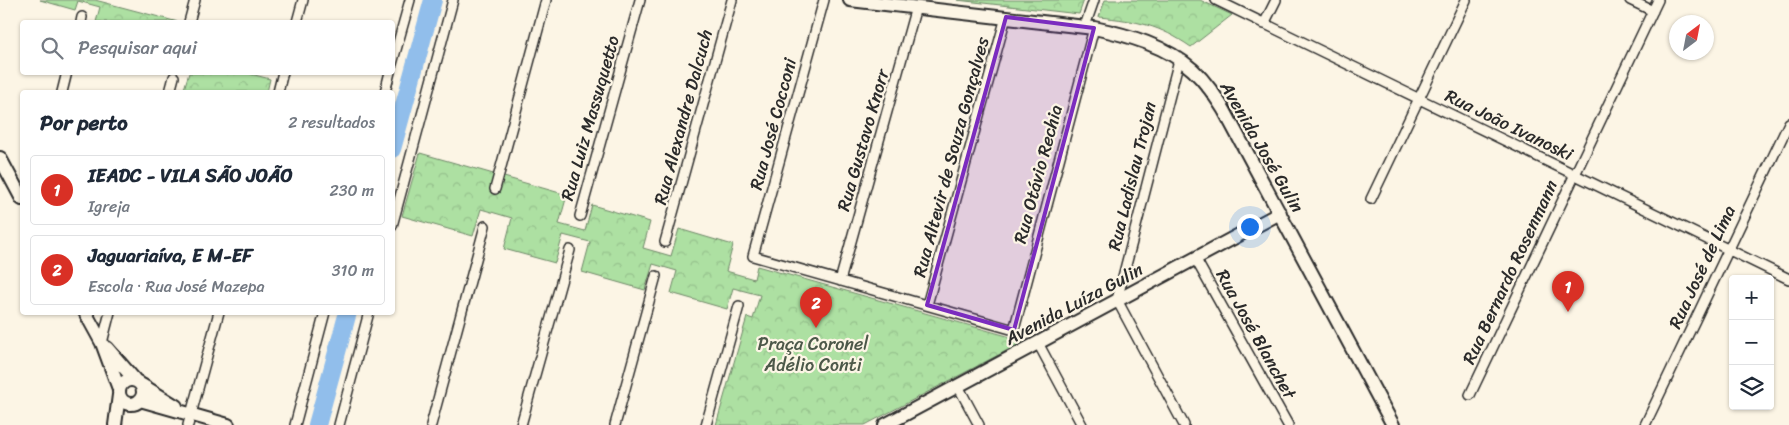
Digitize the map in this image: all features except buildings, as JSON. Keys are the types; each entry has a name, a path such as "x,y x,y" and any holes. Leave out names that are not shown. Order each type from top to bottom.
{"street":[{"path":"190,20 195,0"},
{"path":"298,20 303,0"},
{"path":"395,53 410,0"},
{"path":"395,215 454,0"},
{"path":"495,189 546,0"},
{"name":"Rua Luiz Massuquetto","path":"580,216 640,0"},
{"name":"Rua Alexandre Dalcuch","path":"665,242 732,0"},
{"name":"Rua José Cocconi","path":"824,0 753,256 840,281"},
{"name":"Avenida José Gulin","path":"850,0 1089,27 1133,38 1179,60 1201,78 1217,99 1393,425"},
{"name":"Rua Otávio Rechia","path":"927,305 1014,330 1089,27 1094,0"},
{"name":"Rua João Ivanoski","path":"1216,0 1789,278"},
{"path":"1264,24 1276,0"},
{"path":"1371,199 1466,0"},
{"path":"1630,0 1653,11"},
{"name":"Rua Bernardo Rosenmann","path":"1470,396 1658,0"},
{"name":"Rua Gustavo Knorr","path":"840,281 916,7"},
{"name":"Rua Altevir de Souza Gonçalves","path":"927,305 1006,17"},
{"name":"Rua Ladislau Trojan","path":"1117,300 1179,60"},
{"path":"62,90 66,75"},
{"path":"278,90 282,75"},
{"path":"386,90 389,75"},
{"path":"171,90 174,77"},
{"name":"Rua José de Lima","path":"1645,425 1789,123"},
{"path":"0,158 20,195"},
{"name":"Avenida Luíza Gulin","path":"885,425 1280,213"},
{"path":"431,425 485,226"},
{"path":"522,425 570,250"},
{"name":"Rua José Blanchet","path":"1195,258 1288,425"},
{"path":"615,425 656,276"},
{"path":"840,281 927,305"},
{"path":"1117,300 1184,425"},
{"path":"706,425 739,306"},
{"path":"87,315 102,343 123,401 137,402 190,420 228,425"},
{"path":"102,343 109,315"},
{"path":"190,420 217,315"},
{"path":"295,425 324,315"},
{"path":"339,425 368,315"},
{"path":"102,343 138,382 190,420"},
{"path":"1038,343 1082,425"},
{"path":"117,425 120,385 126,380 138,382"},
{"path":"117,425 144,393 138,382"},
{"path":"958,386 979,425"}],"highlighted area":[{"path":"1006,17 1094,28 1014,330 927,305"}],"green space":[{"path":"40,0 95,0 170,20 97,20 100,7 78,1 75,10"},
{"path":"957,0 1084,0 1079,14"},
{"path":"1105,0 1200,0 1232,15 1191,47 1169,34 1148,25 1099,17"},
{"path":"188,75 255,75 270,79 267,90 184,90"},
{"name":"Praça Coronel Adélio Conti","path":"420,153 567,195 559,224 585,231 592,205 650,222 643,248 671,256 679,229 733,245 726,271 754,279 757,266 1025,341 865,425 716,425 747,317 753,319 760,295 733,288 727,309 671,293 677,271 653,264 645,290 582,272 590,242 563,235 555,263 504,249 512,218 481,209 473,236 402,216"}],"waterway":[{"path":"395,138 433,0"},
{"path":"317,425 347,315"}],"place":[{"name":"IEADC - VILA SÃO JOÃO","path":"1568,312"},
{"name":"Jaguariaíva, E M-EF","path":"816,328"}]}
